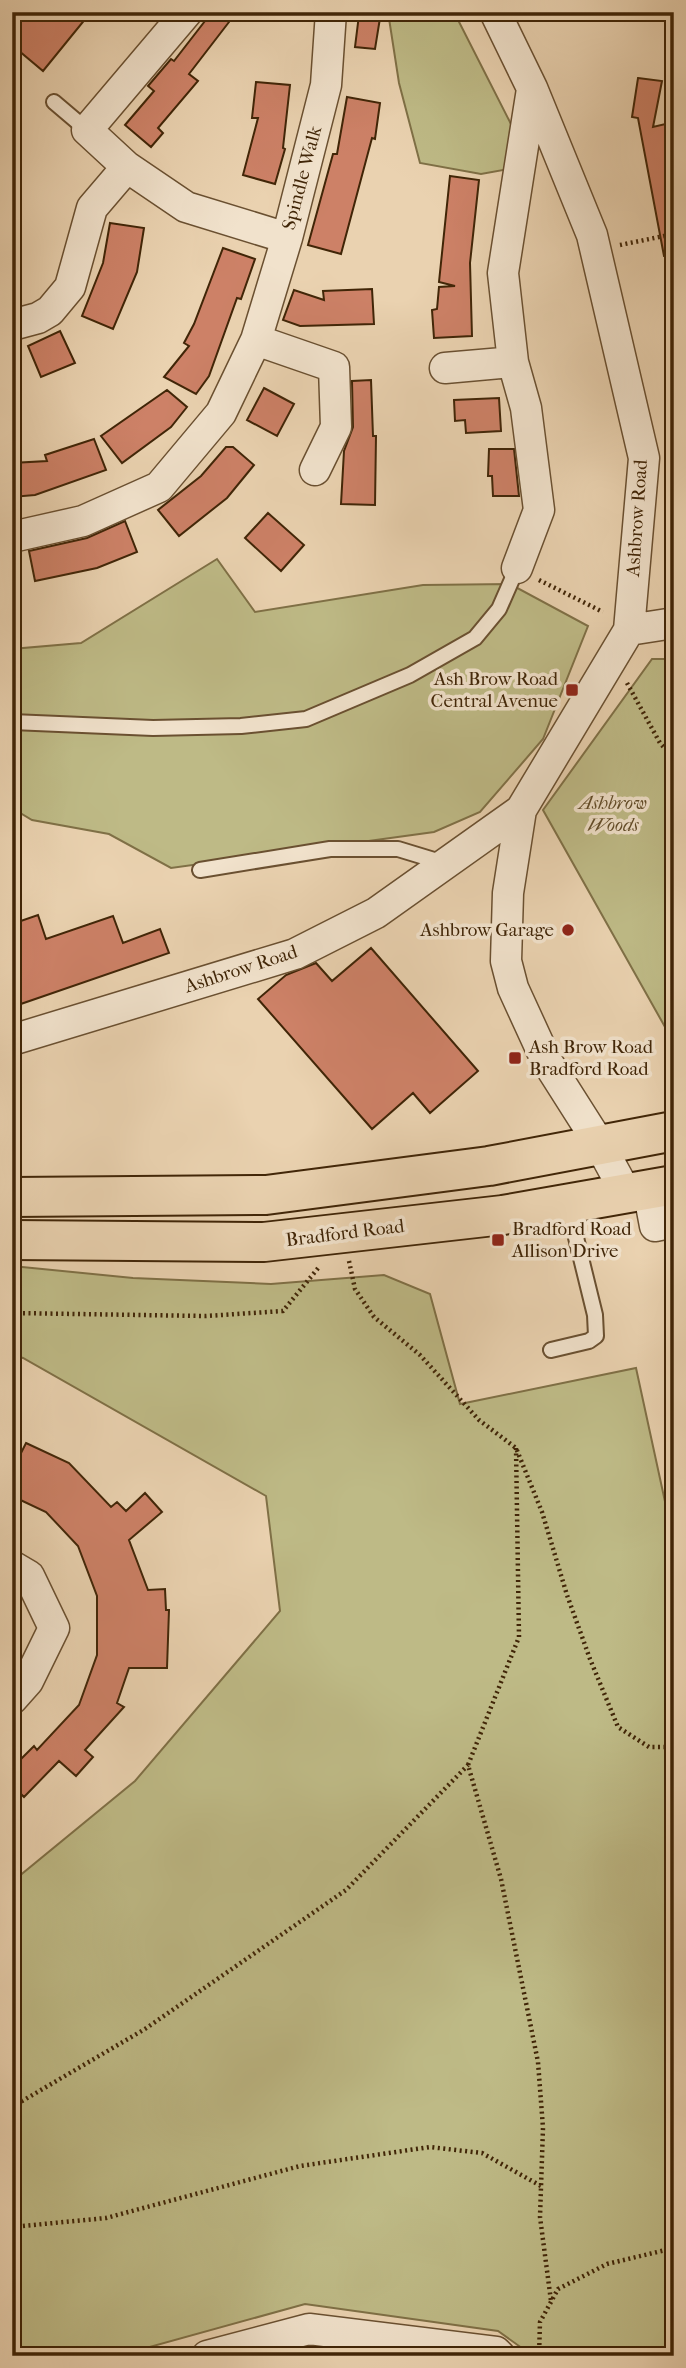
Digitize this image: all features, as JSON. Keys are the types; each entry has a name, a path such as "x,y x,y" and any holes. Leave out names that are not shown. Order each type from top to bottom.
{"main road":[{"path":"12,1197 266,1195 489,1166 674,1130"},
{"name":"Bradford Road","path":"12,1240 264,1242 503,1214 649,1189"}],"street":[{"path":"187,12 87,130 127,167 186,207 287,238"},
{"name":"Spindle Walk","path":"12,537 83,521 159,487 221,413 256,340 287,238 326,85 331,12"},
{"name":"Ashbrow Road","path":"495,12 532,88 592,235 644,458 629,628 521,810 508,893 506,961 513,988 545,1060 600,1145 649,1189 655,1226 674,1222"},
{"path":"517,568 538,510 526,408 513,362 503,273 532,88"},
{"path":"12,325 38,318 50,311 70,287 92,208 127,167"},
{"path":"256,340 334,367 336,427 315,470"},
{"path":"445,369 513,362"},
{"path":"629,628 674,623"},
{"name":"Ashbrow Road","path":"12,1040 295,954 376,912 521,810"},
{"path":"12,1566 29,1576 54,1628 28,1681 12,1699"},
{"path":"207,2356 309,2329 496,2353 500,2356"}],"lane":[{"path":"54,102 87,130"},
{"path":"12,722 153,728 241,726 306,719 410,675 474,638 499,609 517,568"},
{"path":"200,870 330,849 398,849 445,863"},
{"path":"551,1350 589,1341 596,1336 595,1315 568,1203"}],"path":[{"path":"596,250 674,234"},
{"path":"517,568 629,628"},
{"path":"612,658 660,743 674,760"},
{"path":"12,1313 206,1316 283,1311 305,1287 343,1233"},
{"path":"343,1233 355,1289 374,1317 420,1355 480,1420 516,1448 542,1512 581,1634 618,1727 649,1747 674,1747"},
{"path":"12,2107 145,2029 346,1890 468,1765 519,1637 516,1448"},
{"path":"468,1765 501,1879 538,2062 543,2128 540,2217 551,2301"},
{"path":"12,2227 106,2218 300,2166 430,2147 482,2153 541,2186"},
{"path":"539,2356 540,2322 558,2289 607,2264 674,2248"}],"green space":[{"path":"388,12 454,12 514,130 509,169 481,174 420,163 399,83"},
{"path":"217,559 255,612 423,585 510,584 588,626 543,739 480,812 434,832 171,868 109,834 32,820 12,808 12,649 81,643"},
{"name":"Ashbrow Woods","path":"652,659 674,659 674,1043 543,810"},
{"path":"12,1266 133,1278 271,1284 384,1275 430,1294 460,1404 636,1368 674,1543 674,2356 533,2356 498,2331 305,2304 135,2351 134,2356 12,2356 12,1882 135,1781 280,1611 266,1496 23,1358 12,1355"}],"building":[{"path":"12,12 91,12 43,71 12,45"},
{"path":"212,12 229,22 189,74 198,81 158,128 163,133 151,147 125,125 154,91 148,86 171,59 174,61"},
{"path":"359,15 380,18 375,49 355,47"},
{"path":"638,78 662,81 653,127 674,122 674,255 664,256 638,118 632,117"},
{"path":"256,82 290,85 285,149 275,184 243,175 258,118 252,118"},
{"path":"347,97 380,103 375,139 372,138 341,254 308,245 333,154 337,154"},
{"path":"450,176 479,180 470,263 472,336 434,338 432,310 437,309 439,287 455,286 439,282"},
{"path":"110,223 144,228 137,272 113,329 82,316 103,263"},
{"path":"223,248 255,259 241,299 237,298 209,376 196,394 164,377 189,346 184,343"},
{"path":"372,289 374,324 300,326 283,320 294,290 324,300 323,291"},
{"path":"60,331 75,363 41,377 28,346"},
{"path":"371,380 373,436 376,436 375,505 341,504 344,451 353,427 352,381"},
{"path":"264,388 294,404 277,436 247,420"},
{"path":"167,390 187,407 171,427 122,463 101,436"},
{"path":"499,398 501,431 466,433 465,420 455,421 454,400"},
{"path":"94,439 106,470 35,495 12,497 12,463 47,461 45,455"},
{"path":"226,447 233,447 254,465 227,498 179,536 158,510 201,476"},
{"path":"489,449 514,449 519,496 493,496 492,476 488,476"},
{"path":"268,513 304,545 281,571 245,538"},
{"path":"125,521 137,552 97,568 35,581 29,551 87,538"},
{"path":"38,915 46,939 113,916 123,943 160,929 169,953 12,1007 12,924"},
{"path":"371,948 478,1071 430,1113 413,1093 372,1129 258,999 286,975 316,963 332,981"},
{"path":"26,1443 69,1463 111,1507 117,1502 126,1511 145,1493 162,1512 129,1540 148,1590 165,1589 166,1610 169,1610 167,1668 129,1668 117,1703 124,1707 85,1750 93,1757 76,1776 59,1761 24,1797 12,1785 12,1768 34,1746 37,1750 79,1705 97,1655 97,1596 78,1546 46,1512 12,1496 12,1471"}],"place":[{"name":"Ash Brow Road Central Avenue","path":"572,690"},
{"name":"Ashbrow Garage","path":"568,930"},
{"name":"Ash Brow Road Bradford Road","path":"515,1058"},
{"name":"Bradford Road Allison Drive","path":"498,1240"}]}
